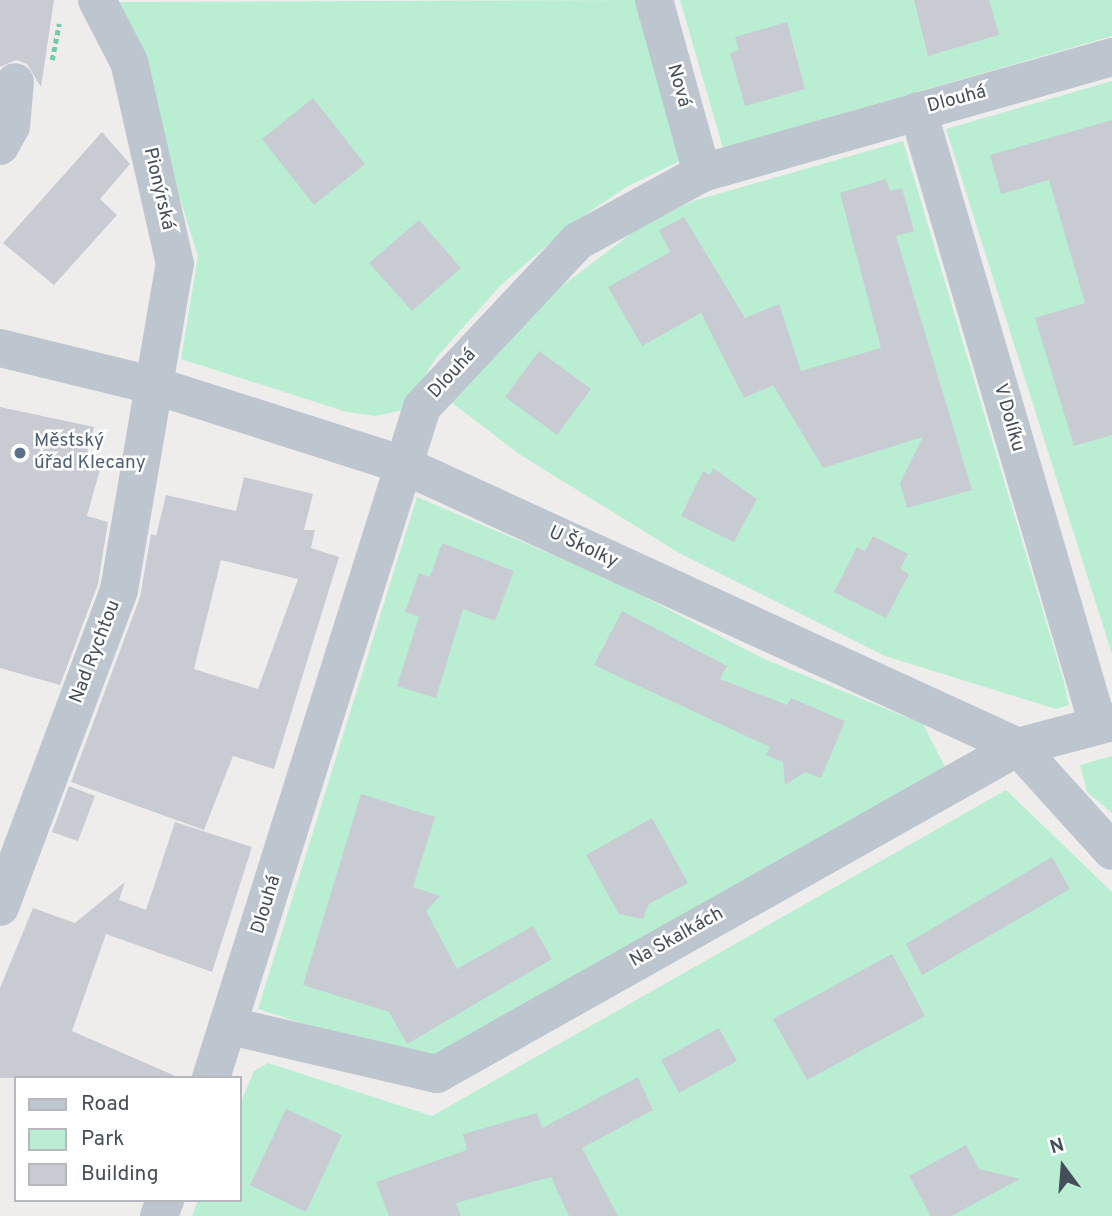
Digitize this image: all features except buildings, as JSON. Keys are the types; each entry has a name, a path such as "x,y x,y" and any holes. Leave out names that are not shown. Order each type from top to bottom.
{"street":[{"name":"Pionýrská","path":"97,0 129,62 175,264 156,386"},
{"name":"Nová","path":"654,0 702,173"},
{"name":"Dlouhá","path":"212,1076 230,1026 401,464 422,407 578,241 702,173 1112,57"},
{"path":"0,146 11,126 15,82"},
{"name":"V Dolíku","path":"918,111 1105,723"},
{"name":"U Školky","path":"0,348 156,386 401,464 1018,747 1112,851"},
{"name":"Nad Rychtou","path":"0,907 119,590 156,386"},
{"name":"Na Skalkách","path":"230,1026 437,1074 1018,747 1105,723"}],"green space":[{"path":"635,0 680,161 628,186 574,222 500,286 435,359 404,410 375,416 347,412 181,359 198,256 118,2"},
{"path":"680,0 1112,0 1112,36 723,148"},
{"path":"1112,81 1112,654 946,129"},
{"path":"903,141 1064,682 1069,705 1056,709 885,656 679,553 519,454 451,402 529,311 645,223 693,201"},
{"path":"417,497 614,581 762,658 923,724 946,769 440,1054 404,1056 258,1009"},
{"path":"1112,756 1112,813 1087,792 1080,765"},
{"path":"1006,790 1112,892 1112,1216 192,1216 197,1202 242,1202 242,1099 254,1071 268,1063 432,1116"}],"place":[{"name":"Městský úřad Klecany","path":"20,453"}]}
